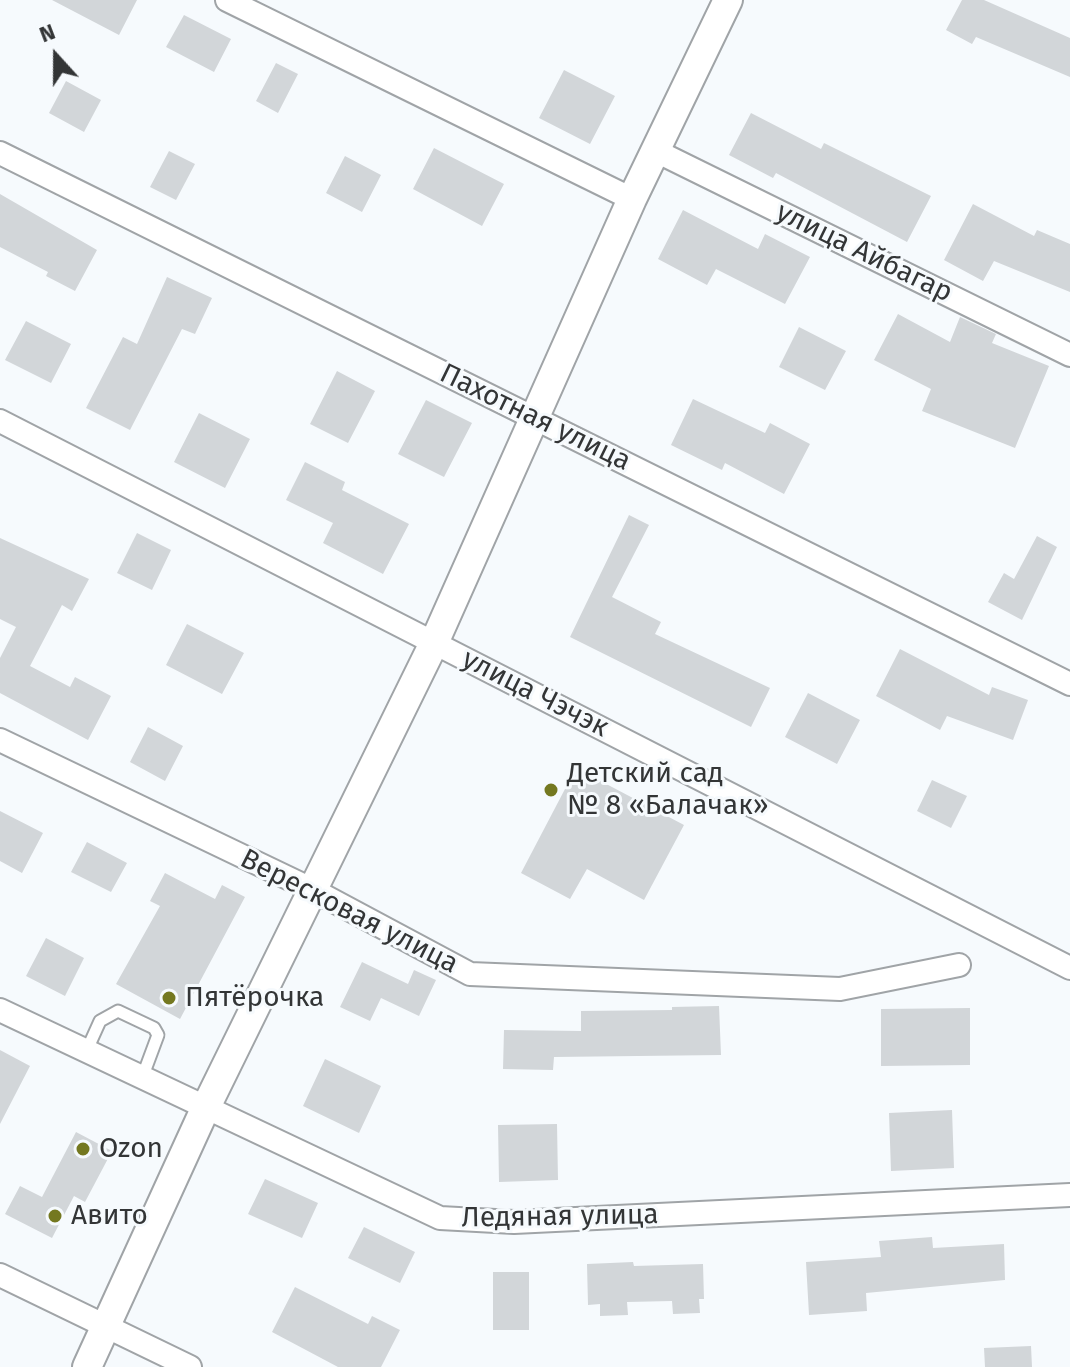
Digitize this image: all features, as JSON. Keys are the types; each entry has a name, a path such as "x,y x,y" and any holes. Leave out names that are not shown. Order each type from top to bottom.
{"street":[{"path":"227,0 632,199"},
{"path":"87,1367 205,1109 434,643 632,199 658,152 728,0"},
{"name":"улица Айбагар","path":"658,152 1070,355"},
{"name":"Пахотная улица","path":"0,153 1070,684"},
{"name":"улица Чэчэк","path":"0,421 1070,968"},
{"name":"Вересковая улица","path":"0,740 313,890 470,974 840,989 959,965"},
{"name":"Ледяная улица","path":"0,1010 440,1218 514,1222 1070,1195"},
{"path":"0,1275 190,1367"}],"lane":[{"path":"86,1052 107,1014 118,1011 142,1022 154,1028 159,1041 142,1079"}],"building":[{"path":"52,0 137,0 119,35"},
{"path":"962,0 984,0 1070,38 1070,77 976,37 972,44 946,30"},
{"path":"184,15 231,39 214,72 166,47"},
{"path":"276,63 298,74 278,113 256,101"},
{"path":"564,70 615,96 590,144 539,118"},
{"path":"66,81 101,100 84,132 49,113"},
{"path":"751,113 821,149 824,143 931,196 907,242 776,173 773,178 729,155"},
{"path":"434,148 504,184 482,226 413,189"},
{"path":"169,151 195,164 176,200 150,187"},
{"path":"345,156 381,175 362,212 326,193"},
{"path":"0,194 97,250 75,291 46,276 48,272 0,247"},
{"path":"973,204 1034,236 1037,230 1070,244 1070,292 994,261 983,281 944,260"},
{"path":"683,210 758,249 765,234 810,257 785,304 716,269 707,285 658,259"},
{"path":"167,277 212,298 195,334 182,329 130,430 86,408 123,337 137,344"},
{"path":"898,314 950,342 960,317 996,334 992,343 1049,366 1015,448 922,411 931,389 874,360"},
{"path":"26,321 71,344 51,383 5,360"},
{"path":"799,327 846,351 825,390 779,367"},
{"path":"337,371 375,391 348,443 310,424"},
{"path":"693,399 765,433 770,423 810,444 784,494 725,463 722,470 671,445"},
{"path":"426,400 472,423 444,477 398,454"},
{"path":"199,413 250,439 225,488 174,462"},
{"path":"305,462 345,482 342,490 409,524 383,574 323,543 333,523 286,500"},
{"path":"629,515 649,525 612,597 661,622 655,634 770,688 751,727 570,637"},
{"path":"137,533 171,550 152,590 117,573"},
{"path":"1037,536 1057,547 1022,620 988,602 1004,573 1014,579"},
{"path":"0,538 89,579 72,611 62,605 30,666 70,687 75,677 111,696 88,740 0,693 0,658 16,627 0,619"},
{"path":"187,624 244,653 222,694 166,665"},
{"path":"900,649 989,695 992,687 1028,700 1013,740 947,716 940,730 876,696"},
{"path":"808,693 860,720 837,764 785,737"},
{"path":"148,727 183,746 165,781 130,762"},
{"path":"576,768 684,825 644,900 587,869 570,899 521,873"},
{"path":"932,780 967,796 951,828 917,811"},
{"path":"0,811 43,833 22,873 0,861"},
{"path":"87,842 127,863 111,892 71,872"},
{"path":"165,873 215,899 222,885 245,897 180,1019 116,984 160,906 150,901"},
{"path":"46,938 84,958 65,996 26,976"},
{"path":"362,962 408,984 414,970 436,980 419,1016 381,998 370,1021 340,1007"},
{"path":"719,1006 721,1055 554,1057 553,1070 503,1069 504,1030 581,1031 581,1011"},
{"path":"970,1008 970,1065 881,1066 881,1009"},
{"path":"0,1050 30,1066 0,1124"},
{"path":"325,1059 381,1086 359,1133 303,1106"},
{"path":"952,1110 954,1168 891,1171 889,1113"},
{"path":"557,1124 558,1180 499,1182 498,1125"},
{"path":"76,1132 112,1151 85,1202 74,1196 52,1238 5,1214 20,1186 42,1197"},
{"path":"265,1179 318,1203 302,1238 248,1214"},
{"path":"364,1227 415,1252 400,1283 348,1258"},
{"path":"932,1237 933,1248 1004,1244 1005,1280 866,1293 867,1311 809,1315 806,1262 881,1257 879,1241"},
{"path":"633,1262 634,1266 703,1264 704,1299 699,1299 700,1313 673,1314 672,1301 627,1302 628,1315 600,1316 600,1304 588,1305 587,1264"},
{"path":"493,1272 529,1272 529,1330 493,1330"},
{"path":"295,1287 368,1324 372,1316 400,1330 381,1367 338,1367 272,1332"},
{"path":"1031,1346 1032,1367 985,1367 984,1348"}],"place":[{"name":"Детский сад № 8 «Балачак»","path":"551,790"},
{"name":"Пятёрочка","path":"169,998"},
{"name":"Ozon","path":"83,1149"},
{"name":"Авито","path":"55,1216"}]}
